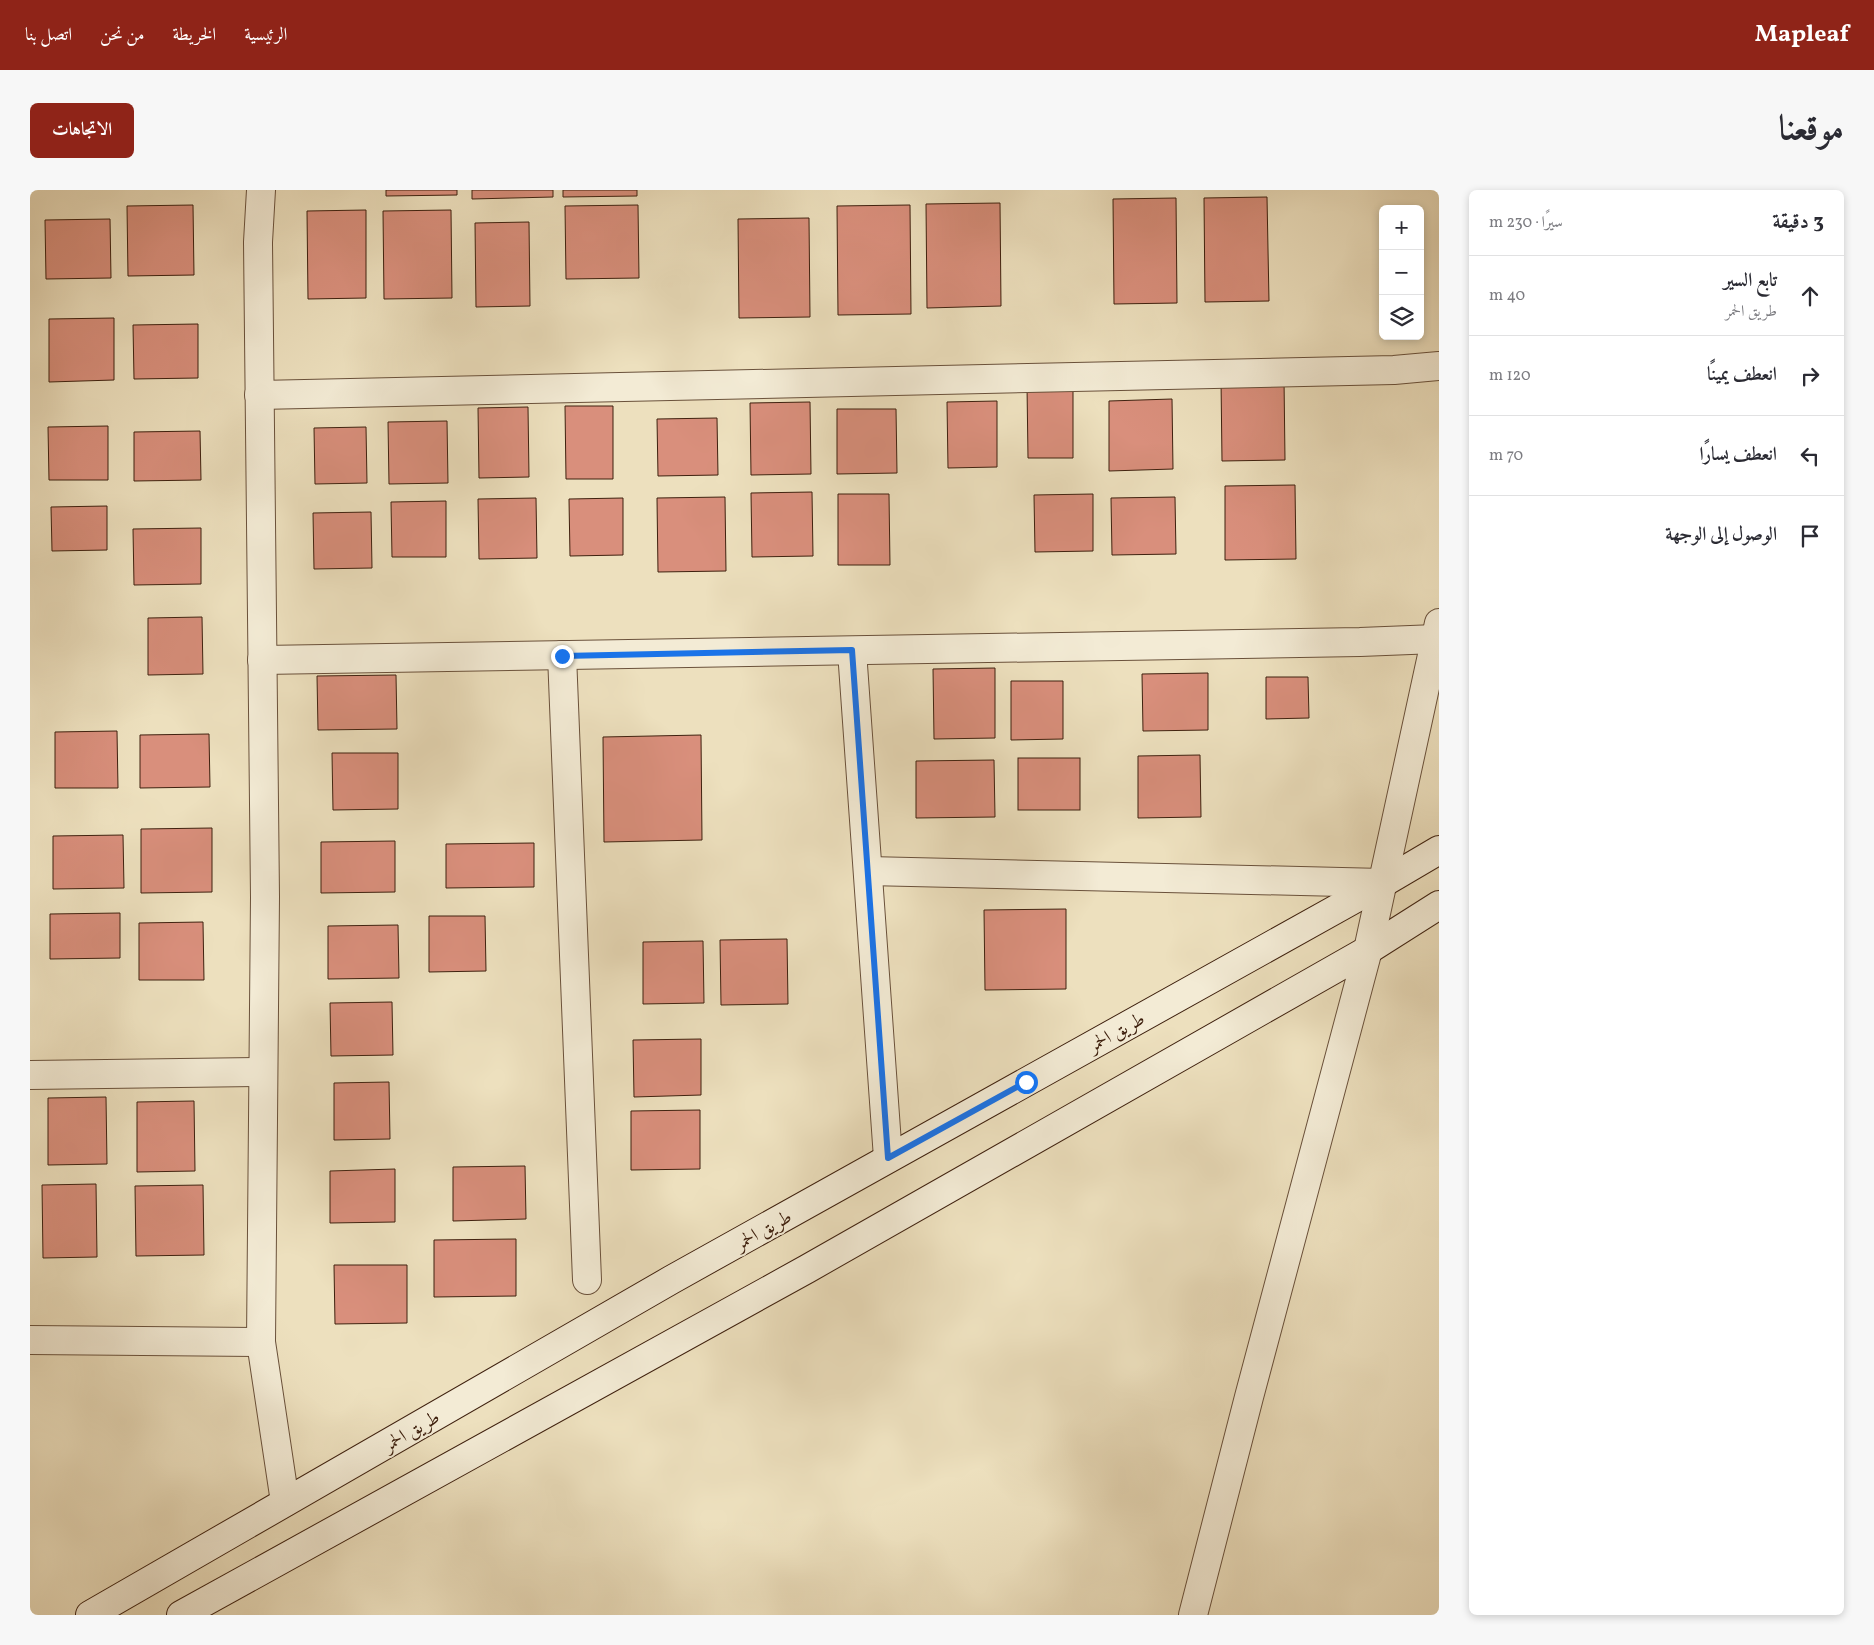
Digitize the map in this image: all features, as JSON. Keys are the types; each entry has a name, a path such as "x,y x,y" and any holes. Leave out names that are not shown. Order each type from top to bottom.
{"street":[{"path":"261,190 258,242 265,897 261,1342 285,1502"},
{"path":"260,395 1374,371 1439,366"},
{"path":"262,660 1360,642 1437,631 1368,950 1193,1615"},
{"path":"852,650 888,1158"},
{"path":"562,656 587,1280"},
{"name":"طريق الحمر","path":"90,1615 671,1280 1439,850"},
{"path":"868,871 1383,883"},
{"path":"181,1615 806,1269 1368,950 1439,905"},
{"path":"30,1075 263,1072"},
{"path":"30,1340 261,1342"}],"building":[{"path":"386,190 457,190 457,195 386,196"},
{"path":"472,190 553,190 553,197 472,199"},
{"path":"563,190 637,190 637,196 563,197"},
{"path":"1267,197 1269,301 1205,302 1204,198"},
{"path":"1176,198 1177,303 1114,304 1113,199"},
{"path":"1000,203 1001,306 927,308 926,204"},
{"path":"193,205 194,275 128,276 127,206"},
{"path":"638,205 639,278 566,279 565,206"},
{"path":"910,205 911,314 838,315 837,206"},
{"path":"366,210 366,298 308,299 307,211"},
{"path":"451,210 452,298 384,299 383,211"},
{"path":"809,218 810,317 739,318 738,219"},
{"path":"110,219 111,278 46,279 45,220"},
{"path":"529,222 530,306 476,307 475,223"},
{"path":"114,318 114,380 49,382 49,319"},
{"path":"198,324 198,378 134,379 133,325"},
{"path":"1284,379 1285,460 1222,461 1221,380"},
{"path":"1073,385 1073,458 1028,458 1027,386"},
{"path":"1172,399 1173,469 1109,471 1109,401"},
{"path":"997,401 997,467 948,468 947,402"},
{"path":"810,402 811,474 751,475 750,403"},
{"path":"565,406 613,406 613,479 566,479"},
{"path":"528,407 529,477 479,478 478,408"},
{"path":"837,409 896,409 897,473 837,474"},
{"path":"717,418 718,475 658,476 657,419"},
{"path":"447,421 448,483 389,484 388,422"},
{"path":"108,426 108,480 49,480 48,427"},
{"path":"366,427 367,483 315,484 314,428"},
{"path":"200,431 201,480 134,481 134,432"},
{"path":"1295,485 1296,559 1225,560 1225,486"},
{"path":"812,492 813,556 752,557 751,493"},
{"path":"838,494 889,494 890,565 838,565"},
{"path":"1093,494 1093,551 1035,552 1034,495"},
{"path":"725,497 726,571 658,572 657,498"},
{"path":"1175,497 1176,554 1112,555 1111,498"},
{"path":"536,498 537,558 479,559 478,499"},
{"path":"623,498 623,555 570,556 569,499"},
{"path":"446,501 446,557 392,557 391,502"},
{"path":"107,506 107,550 52,551 51,507"},
{"path":"371,512 372,568 314,569 313,513"},
{"path":"201,528 201,584 134,585 133,529"},
{"path":"202,617 203,674 148,675 148,618"},
{"path":"995,668 995,738 934,739 933,669"},
{"path":"1208,673 1208,730 1143,731 1142,674"},
{"path":"396,675 397,729 318,730 317,676"},
{"path":"1266,677 1308,677 1309,718 1266,719"},
{"path":"1011,681 1063,681 1063,739 1011,740"},
{"path":"117,731 118,788 55,788 55,732"},
{"path":"209,734 210,787 140,788 140,735"},
{"path":"701,735 702,840 604,842 603,737"},
{"path":"332,753 398,753 398,809 333,810"},
{"path":"1200,755 1201,817 1138,818 1138,756"},
{"path":"1018,758 1080,758 1080,810 1018,810"},
{"path":"994,760 995,817 916,818 916,761"},
{"path":"212,828 212,892 141,893 141,829"},
{"path":"123,835 124,888 53,889 53,836"},
{"path":"395,841 395,892 321,893 321,842"},
{"path":"534,843 534,887 446,888 446,844"},
{"path":"1066,909 1066,989 985,990 984,910"},
{"path":"120,913 120,958 50,959 50,914"},
{"path":"429,916 485,916 486,971 429,972"},
{"path":"203,922 204,980 139,980 139,923"},
{"path":"398,925 399,978 328,979 328,926"},
{"path":"787,939 788,1004 721,1005 720,940"},
{"path":"703,941 704,1003 643,1004 643,942"},
{"path":"392,1002 393,1055 331,1056 330,1003"},
{"path":"701,1039 701,1095 634,1097 633,1040"},
{"path":"389,1082 390,1139 334,1140 334,1083"},
{"path":"106,1097 107,1164 48,1165 48,1098"},
{"path":"194,1101 195,1171 137,1172 137,1102"},
{"path":"700,1110 700,1169 631,1170 631,1111"},
{"path":"525,1166 526,1219 453,1221 453,1167"},
{"path":"395,1169 395,1222 330,1223 330,1171"},
{"path":"96,1184 97,1257 43,1258 42,1185"},
{"path":"203,1185 204,1255 136,1256 135,1186"},
{"path":"516,1239 516,1296 434,1297 434,1240"},
{"path":"334,1265 407,1265 407,1323 335,1324"}],"route":[{"path":"562,656 852,650 888,1158 1026,1082"}]}
